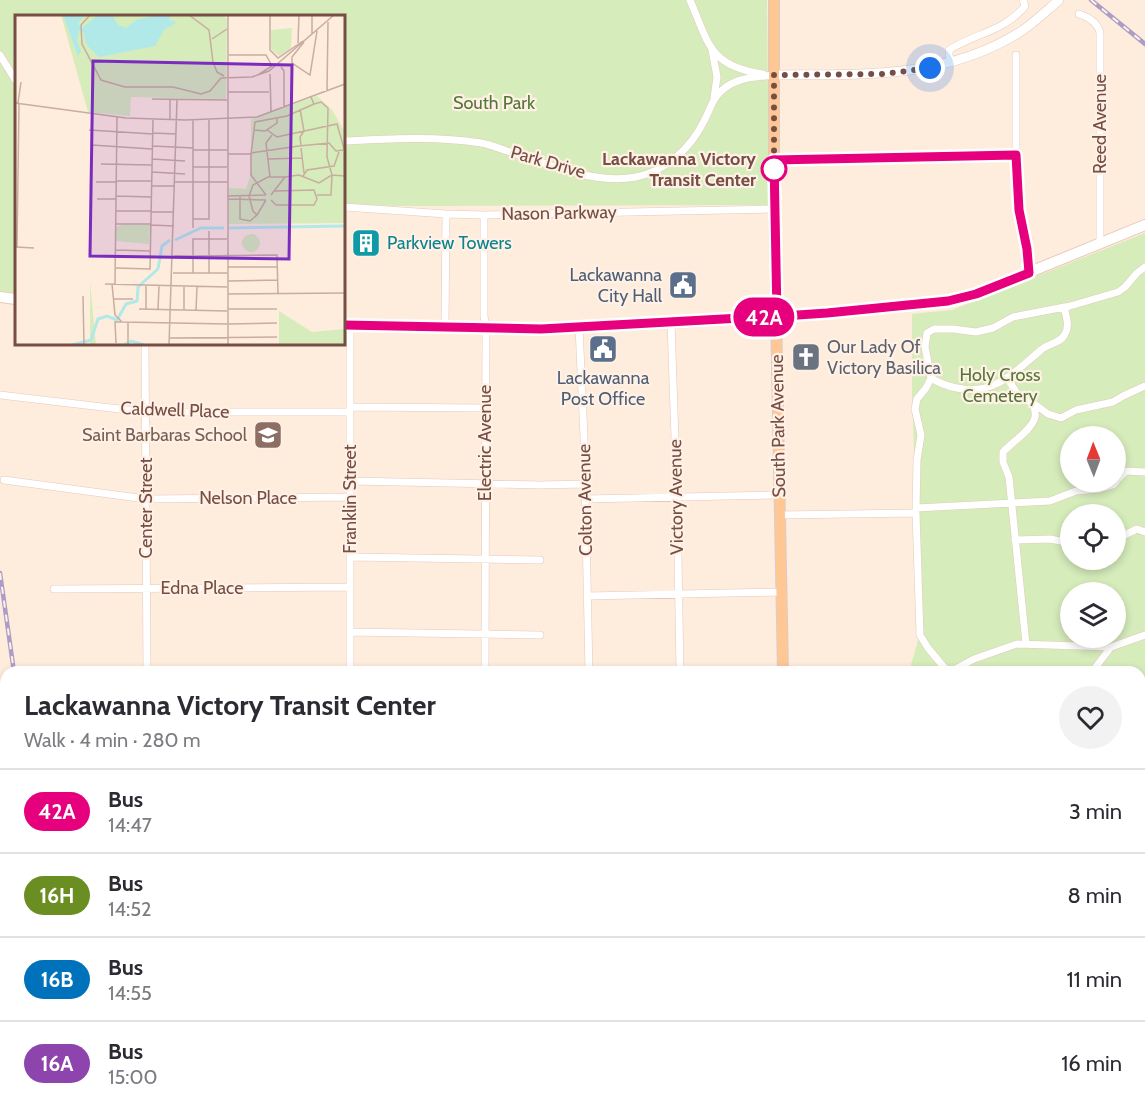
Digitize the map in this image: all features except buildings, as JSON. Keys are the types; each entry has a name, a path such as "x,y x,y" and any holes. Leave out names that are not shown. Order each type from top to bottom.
{"main road":[{"name":"South Park Avenue","path":"774,0 774,208 783,666"},
{"path":"347,326 541,329 827,313 948,301 976,294 1145,225"},
{"path":"0,297 15,299"}],"street":[{"name":"Park Drive","path":"345,141 440,139 483,143 594,176 635,177 660,168 676,158 699,132 714,98 717,77 712,50 690,0"},
{"path":"951,62 949,50 994,30 1008,21 1025,6 1023,0"},
{"path":"714,98 727,86 747,78 774,75 900,72 930,68 983,51 1014,35 1034,22 1059,0"},
{"name":"Reed Avenue","path":"1079,14 1099,27 1100,33 1100,244"},
{"path":"712,50 722,61 735,67 748,72 774,75"},
{"path":"0,55 15,79"},
{"path":"1016,55 1016,155 1019,210 1029,273"},
{"path":"774,160 1016,155"},
{"name":"Nason Parkway","path":"345,207 446,214 774,208"},
{"path":"446,214 446,327"},
{"name":"Electric Avenue","path":"484,214 485,666"},
{"path":"944,666 928,648 920,634 916,511 917,459 921,435 915,409 917,399 931,378 925,347 927,333 934,329 952,328 976,332 993,328 1013,317 1064,307 1119,292 1145,267"},
{"path":"931,378 939,384 966,390 976,390 997,384 1014,374 1046,346 1064,337 1068,326 1064,307"},
{"name":"Victory Avenue","path":"671,323 680,666"},
{"name":"Franklin Street","path":"347,326 350,409 350,666"},
{"name":"Colton Avenue","path":"579,327 589,666"},
{"name":"Center Street","path":"145,345 147,666"},
{"path":"1007,378 1020,398 1033,403 1048,414 1061,418 1076,410 1113,402 1145,386"},
{"name":"Caldwell Place","path":"0,395 145,412 486,408"},
{"path":"1026,644 1009,477 1003,462 1003,452 1034,422 1036,414 1033,403"},
{"path":"1126,471 1145,472"},
{"name":"Nelson Place","path":"4,480 146,499 350,497"},
{"path":"350,481 585,484"},
{"path":"780,515 916,511 1050,501 1073,492"},
{"path":"585,499 779,495"},
{"path":"1126,534 1137,528 1145,532"},
{"path":"1015,540 1060,541"},
{"path":"350,557 540,560"},
{"name":"Edna Place","path":"54,589 350,587"},
{"path":"587,596 781,592"},
{"path":"350,632 540,635"},
{"path":"1126,642 1145,635"},
{"path":"961,666 1017,644 1060,645"},
{"path":"1097,666 1110,648"}],"green space":[{"name":"South Park","path":"0,0 767,0 769,205 345,205 345,15 15,15 15,293 0,291"},
{"name":"Holy Cross Cemetery","path":"1145,233 1145,666 911,666 920,633 912,394 912,314 952,310"}],"railway":[{"path":"1091,0 1145,44"},
{"path":"0,573 13,666"}],"bus line":[{"name":"42A","path":"345,325 541,329 777,316 774,160 1016,155 1019,210 1029,273 976,294 948,301 783,316"}],"place":[{"name":"Lackawanna Victory Transit Center","path":"774,169"},
{"name":"Parkview Towers","path":"366,243"},
{"name":"Lackawanna City Hall","path":"683,285"},
{"name":"Lackawanna Post Office","path":"603,349"},
{"name":"Our Lady Of Victory Basilica","path":"806,357"},
{"name":"Saint Barbaras School","path":"268,435"}],"route":[{"path":"774,169 774,176 774,75 883,74 930,68"}]}
